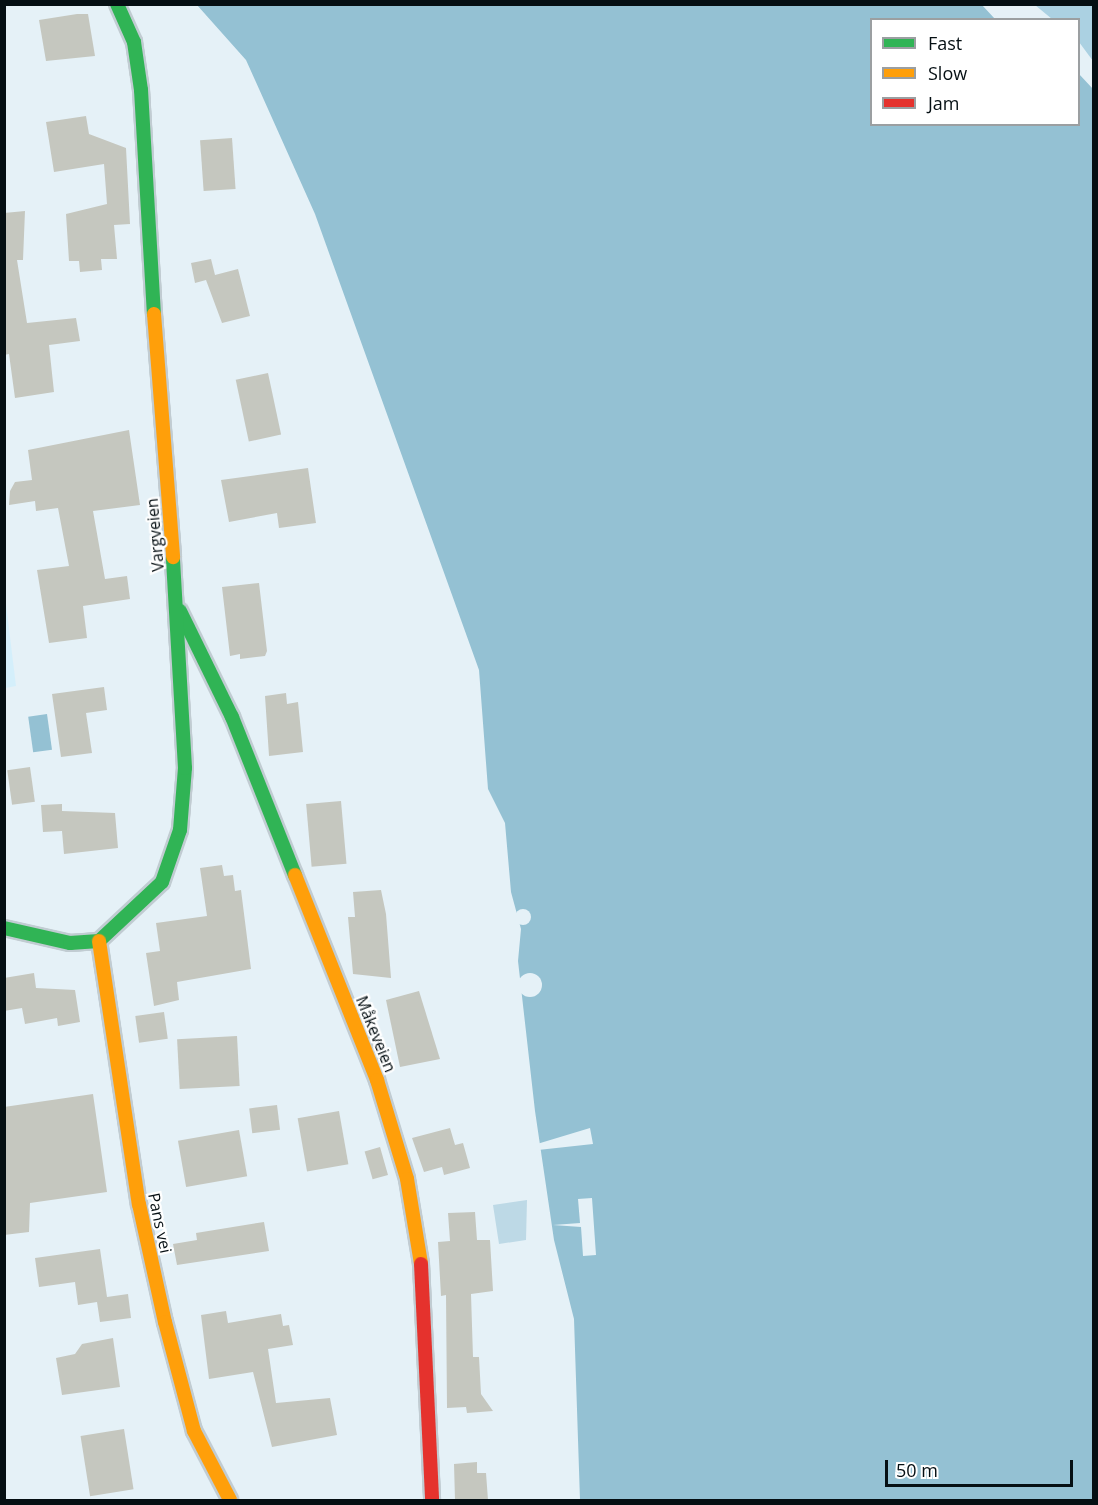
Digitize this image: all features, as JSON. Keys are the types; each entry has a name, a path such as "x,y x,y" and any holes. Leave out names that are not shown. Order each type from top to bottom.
{"street":[{"name":"Vargveien","path":"99,940 162,882 180,830 185,768 178,609 144,190 141,90 134,42 117,4"},
{"name":"Måkeveien","path":"178,609 202,646 232,717 377,1080 406,1179 424,1282 432,1500"},
{"path":"4,928 70,943 99,940"},
{"name":"Pans vei","path":"99,940 138,1204 165,1322 194,1431 230,1500"}],"shaded area":[{"path":"197,5 982,5 994,18 870,18 870,126 1080,126 1080,75 1093,89 1093,1500 580,1500 574,1319 554,1240 535,1111 518,961 521,929 511,892 505,823 488,789 479,670 315,214 246,60"},
{"path":"1035,5 1093,5 1093,61 1080,43 1080,18 1051,18"},
{"path":"5,596 16,686 4,688"},
{"path":"47,714 52,750 33,752 28,717"},
{"path":"527,1200 526,1240 499,1244 493,1205"}],"pier":[{"path":"523,909 531,917 523,925 515,917"},
{"path":"530,973 535,974 541,980 541,990 535,996 530,997 525,996 519,990 518,985 519,980 525,974"},
{"path":"590,1128 593,1144 538,1150 537,1144"},
{"path":"592,1198 596,1255 583,1256 581,1227 553,1225 580,1223 578,1199"}],"building":[{"path":"88,14 95,56 46,61 39,20"},
{"path":"86,116 89,134 126,148 130,224 114,225 117,259 101,259 102,270 80,272 79,261 69,261 66,214 107,204 104,164 54,172 46,122"},
{"path":"232,138 236,189 204,191 200,140"},
{"path":"25,211 23,260 17,260 27,323 76,318 80,341 49,345 54,392 15,398 9,354 4,355 4,213"},
{"path":"211,259 215,275 238,269 250,316 222,323 206,280 195,283 191,263"},
{"path":"268,373 281,435 249,441 236,380"},
{"path":"129,430 140,505 93,511 105,579 127,576 130,599 83,606 87,638 49,643 37,570 69,566 58,508 36,511 35,501 9,505 10,491 15,482 32,480 28,450"},
{"path":"308,468 316,523 279,528 277,513 229,522 221,480"},
{"path":"259,583 267,651 265,656 240,659 240,654 230,656 222,587"},
{"path":"104,687 107,710 86,713 92,753 61,757 52,694"},
{"path":"286,693 287,704 298,702 303,752 269,756 265,696"},
{"path":"30,767 35,802 12,805 7,770"},
{"path":"341,801 346,864 312,867 306,804"},
{"path":"62,804 62,811 115,813 118,848 64,854 62,831 43,832 41,805"},
{"path":"222,865 224,876 233,875 235,891 241,890 251,969 177,982 179,1000 154,1006 146,953 160,951 156,923 207,916 200,868"},
{"path":"381,890 386,914 391,978 353,974 348,917 355,917 353,892"},
{"path":"34,973 36,988 75,990 80,1022 58,1026 57,1018 25,1024 22,1008 4,1011 4,978"},
{"path":"419,991 440,1059 400,1067 386,1000"},
{"path":"164,1012 168,1039 139,1043 135,1016"},
{"path":"237,1036 240,1086 180,1089 177,1039"},
{"path":"93,1094 107,1192 30,1203 29,1232 4,1235 4,1107"},
{"path":"277,1105 280,1130 252,1133 249,1108"},
{"path":"339,1111 348,1164 307,1171 298,1118"},
{"path":"450,1128 455,1145 463,1143 470,1168 444,1175 442,1167 424,1172 412,1138"},
{"path":"239,1130 247,1176 186,1187 178,1141"},
{"path":"380,1147 388,1175 373,1179 365,1151"},
{"path":"475,1212 477,1240 490,1240 493,1291 471,1294 473,1357 479,1357 481,1394 493,1411 467,1413 466,1407 447,1408 446,1295 441,1296 438,1242 450,1241 448,1213"},
{"path":"264,1222 269,1251 177,1265 173,1244 197,1240 196,1233"},
{"path":"100,1249 107,1297 128,1294 131,1318 100,1322 97,1302 78,1305 75,1282 39,1287 35,1258"},
{"path":"226,1311 228,1323 281,1314 283,1326 289,1325 293,1345 268,1349 276,1403 330,1398 337,1435 272,1447 253,1372 209,1379 201,1315"},
{"path":"113,1338 120,1387 62,1395 56,1358 75,1354 82,1344"},
{"path":"124,1429 134,1489 90,1496 81,1436"},
{"path":"477,1462 477,1473 486,1473 488,1500 455,1500 454,1464"}],"traffic: fast":[{"path":"117,4 134,42 141,90 154,314"},
{"path":"4,928 70,943 99,941 162,882 180,830 185,768 173,557"},
{"path":"180,611 232,717 295,875"}],"traffic: slow":[{"path":"154,314 173,557"},
{"path":"295,875 377,1080 407,1179 421,1264"},
{"path":"99,941 139,1204 165,1322 194,1431 230,1500"}],"traffic: jam":[{"path":"421,1264 432,1500"}]}
